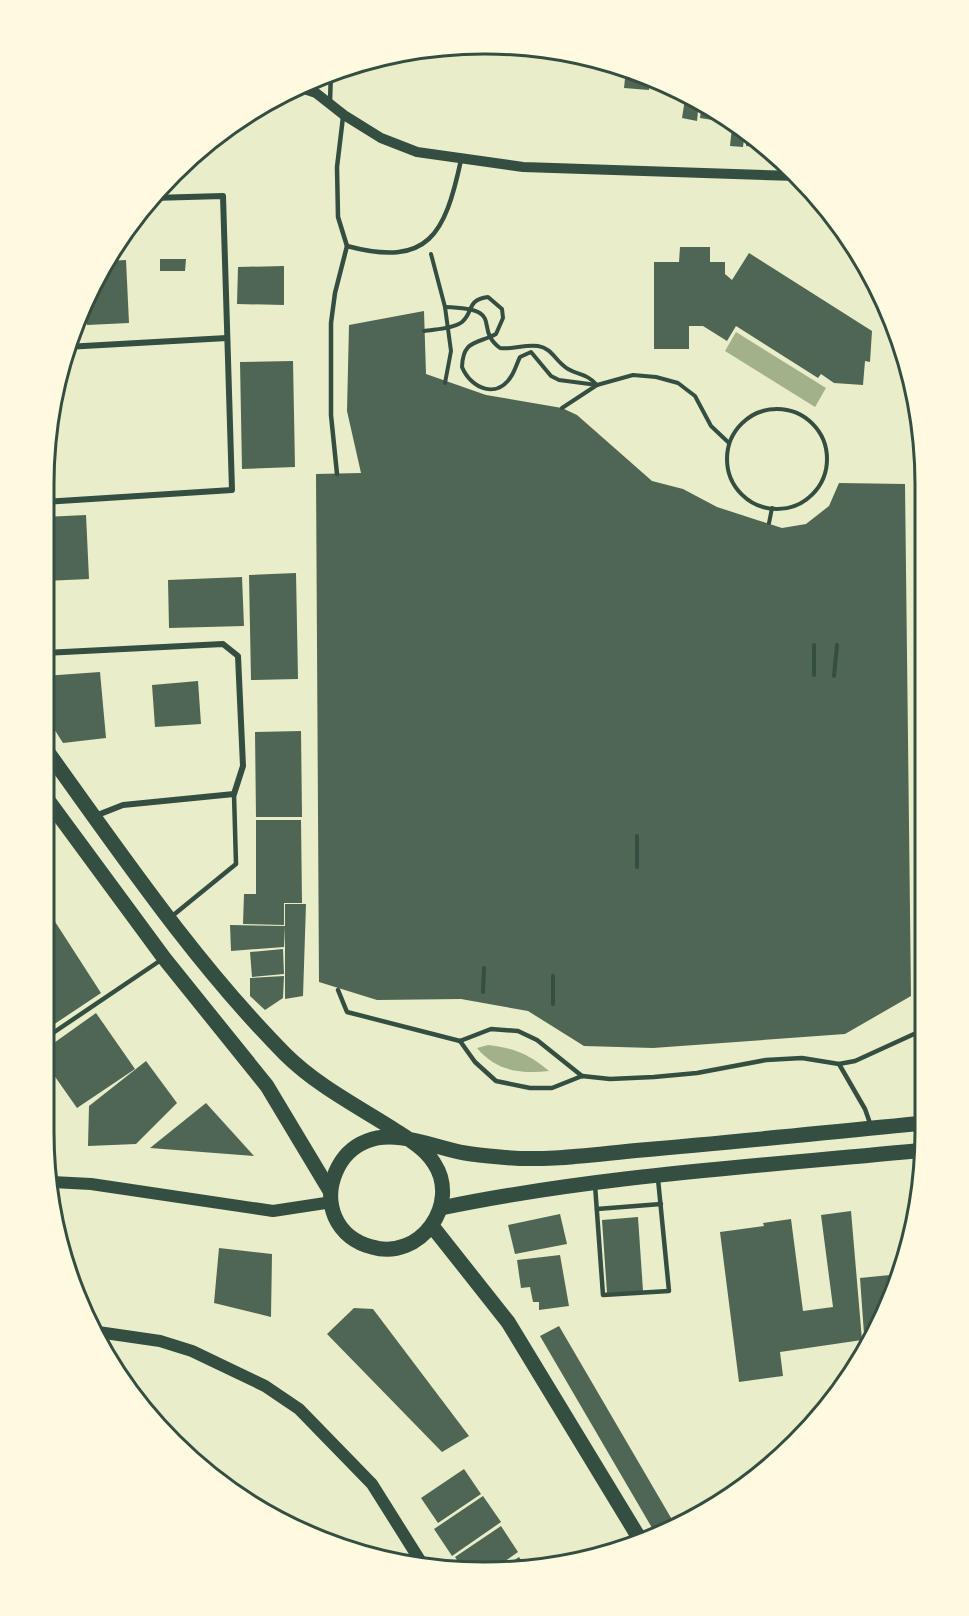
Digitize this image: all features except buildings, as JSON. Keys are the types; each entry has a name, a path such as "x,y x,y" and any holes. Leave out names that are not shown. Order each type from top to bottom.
{"main road":[{"path":"54,761 219,984 288,1057 324,1085 427,1154 439,1173 443,1197 441,1209 432,1226 420,1238 404,1247 375,1248 345,1233 335,1217 331,1197 267,1086 164,958 54,812"},
{"path":"331,1197 334,1174 343,1160 354,1148 368,1140 384,1137 464,1153 538,1159 915,1124"},
{"path":"441,1209 505,1195 595,1183 914,1151"},
{"path":"57,1182 91,1184 273,1210 331,1197"},
{"path":"432,1226 508,1322 637,1534"},
{"path":"104,1333 160,1341 192,1351 266,1386 299,1409 372,1484 418,1556"}],"street":[{"path":"308,92 330,102 344,115 381,138 417,152 523,166 784,176"},
{"path":"54,501 232,490 223,196 164,198"},
{"path":"77,346 227,338"},
{"path":"54,652 223,644 238,656 243,766 234,794 123,805 94,816"}],"lane":[{"path":"330,102 331,83"},
{"path":"337,474 331,415 331,323 335,293 347,246 338,217 337,167 344,115"},
{"path":"347,246 374,253 407,252 428,242 442,222 453,197 461,159"},
{"path":"170,918 236,864 234,794"},
{"path":"54,1032 164,958"},
{"path":"338,990 347,1012 460,1041 491,1029 518,1031 537,1040 582,1076"},
{"path":"460,1041 475,1062 496,1082 530,1088 552,1088 582,1076 610,1079 654,1077 766,1060 802,1058 839,1064 855,1061 915,1034"},
{"path":"839,1064 865,1109 872,1128"},
{"path":"595,1183 603,1295 669,1291 657,1176"},
{"path":"597,1209 661,1204"}],"path":[{"path":"428,242 445,307 451,351 446,383"},
{"path":"424,331 459,324 464,321 470,306 478,298 488,297 502,309 503,318 496,334 467,347 462,367 474,385 492,390 501,387 513,375 520,357 531,352 551,376 572,382 597,385"},
{"path":"445,307 480,312 487,318 490,337 500,348 510,350 529,345 540,346 551,351 567,369 587,375 597,385"},
{"path":"562,408 597,385 633,375 678,383 695,396 711,426 729,443"},
{"path":"778,408 794,411 807,419 818,431 825,446 826,461 823,477 815,491 803,501 788,507 772,508 758,505 745,497 735,486 729,473 727,458 729,443 736,429 748,418 762,411 778,408"},
{"path":"769,523 772,508"},
{"path":"814,645 814,675"},
{"path":"834,676 837,645"},
{"path":"637,867 638,836"},
{"path":"483,992 484,968"},
{"path":"553,976 553,1004"}],"shaded area":[{"path":"736,332 826,388 815,407 725,351"},
{"path":"488,1045 521,1053 549,1071 518,1071 500,1066 484,1056 477,1048"}]}
